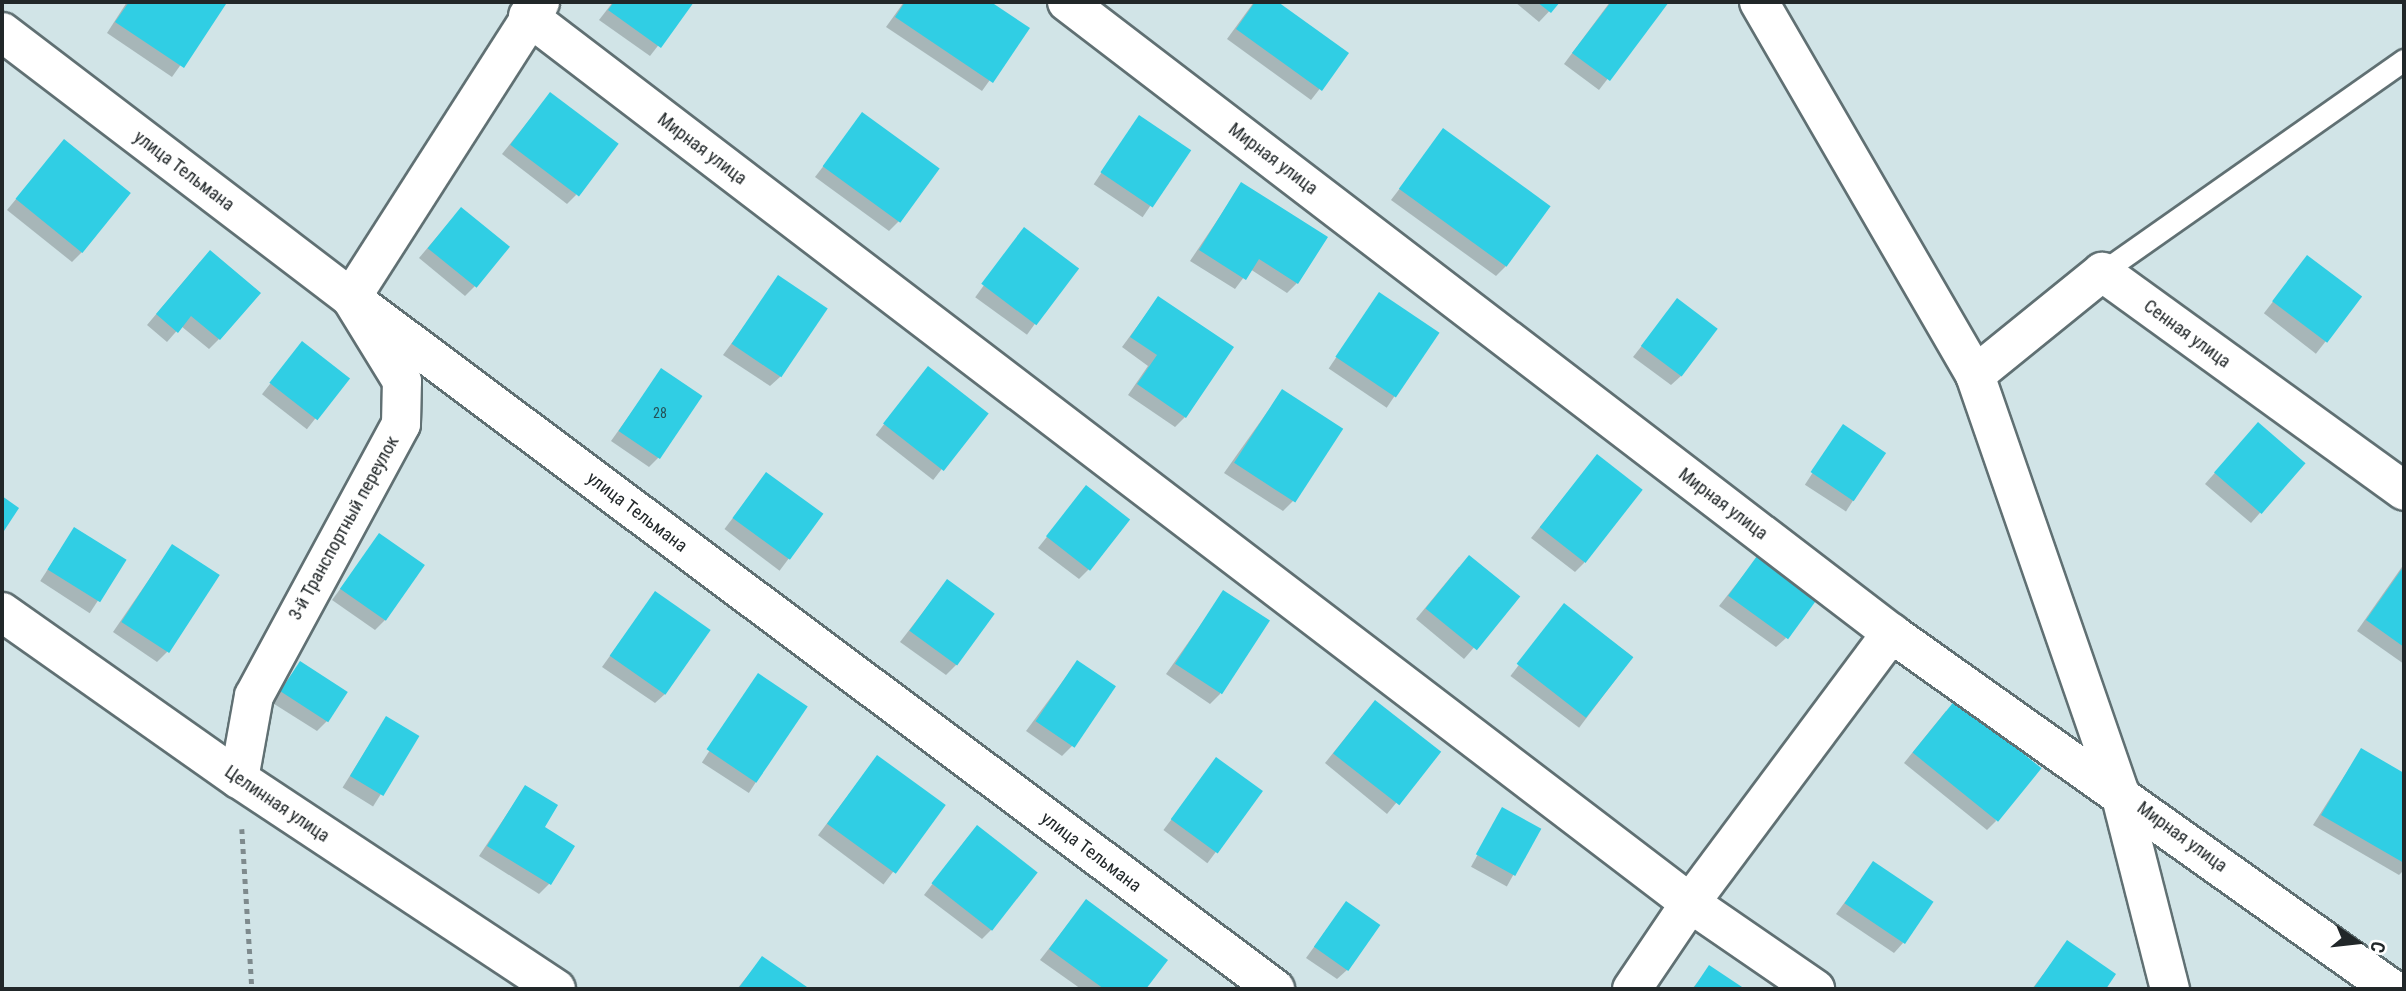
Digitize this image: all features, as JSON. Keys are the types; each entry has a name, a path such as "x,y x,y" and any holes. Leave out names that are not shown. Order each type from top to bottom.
{"street":[{"name":"Мирная улица","path":"1067,2 1891,633 2120,793 2392,989"},
{"path":"1759,2 1975,374 2120,793 2170,989"},
{"name":"Мирная улица","path":"534,9 1690,903 1815,989"},
{"path":"351,298 534,9"},
{"name":"улица Тельмана","path":"2,32 351,298 1275,989"},
{"path":"1975,374 2102,272"},
{"name":"Сенная улица","path":"2102,272 2404,491"},
{"name":"3-й Транспортный переулок","path":"239,779 254,696 401,424 402,380 351,298"},
{"name":"Целинная улица","path":"2,612 239,779 556,989"},
{"path":"1632,989 1690,903 1891,633"}],"lane":[{"path":"2102,272 2404,61"}],"path":[{"path":"239,779 252,989"}],"building":[{"path":"129,2 226,4 184,68 115,22"},
{"path":"614,2 694,2 661,48 608,10"},
{"path":"905,2 991,2 1030,28 993,83 895,17"},
{"path":"1255,2 1278,2 1349,53 1322,91 1236,29"},
{"path":"1537,2 1560,2 1551,13"},
{"path":"1611,2 1669,2 1610,81 1572,53"},
{"path":"550,92 619,144 579,196 510,145"},
{"path":"862,112 940,168 900,223 823,166"},
{"path":"1139,115 1191,150 1153,207 1100,172"},
{"path":"1443,128 1551,206 1507,267 1399,189"},
{"path":"64,139 131,193 82,253 16,199"},
{"path":"1241,182 1328,237 1298,284 1259,259 1246,280 1199,250"},
{"path":"461,207 510,247 477,288 428,248"},
{"path":"1024,227 1079,269 1036,325 981,284"},
{"path":"210,250 261,293 220,340 191,316 178,333 156,314"},
{"path":"2307,255 2362,297 2327,343 2272,301"},
{"path":"778,275 828,309 781,377 732,344"},
{"path":"1379,292 1440,333 1396,397 1335,357"},
{"path":"1158,296 1234,347 1186,418 1137,384 1157,355 1130,337"},
{"path":"1677,298 1718,329 1682,377 1641,346"},
{"path":"302,341 350,379 317,420 269,383"},
{"path":"928,366 989,413 944,471 883,424"},
{"path":"661,368 702,396 660,459 619,431"},
{"path":"1282,389 1343,429 1295,503 1234,463"},
{"path":"2258,422 2306,463 2262,514 2214,473"},
{"path":"1843,424 1886,453 1854,501 1811,472"},
{"path":"1597,454 1643,490 1585,563 1540,527"},
{"path":"766,472 823,514 790,560 732,518"},
{"path":"1086,485 1130,519 1090,571 1046,536"},
{"path":"2,496 19,508 2,534"},
{"path":"74,527 127,560 100,602 48,569"},
{"path":"379,533 425,565 386,621 340,589"},
{"path":"172,544 220,575 169,653 121,622"},
{"path":"1469,555 1520,597 1477,650 1426,609"},
{"path":"1757,556 1817,599 1788,639 1728,596"},
{"path":"2404,566 2404,647 2366,620"},
{"path":"947,579 995,614 957,665 909,631"},
{"path":"1223,590 1270,620 1222,694 1175,664"},
{"path":"655,591 711,630 665,695 610,656"},
{"path":"1564,603 1633,657 1586,718 1517,664"},
{"path":"1077,660 1116,686 1075,748 1036,721"},
{"path":"300,661 348,692 328,722 280,691"},
{"path":"758,673 808,707 756,783 707,749"},
{"path":"1956,699 2041,768 1998,822 1913,753"},
{"path":"1375,700 1441,752 1399,805 1333,754"},
{"path":"386,716 419,736 383,796 350,776"},
{"path":"2361,748 2404,773 2404,863 2321,815"},
{"path":"877,755 946,805 896,874 827,824"},
{"path":"1216,757 1263,791 1218,853 1171,819"},
{"path":"525,785 558,805 545,827 575,846 551,885 487,846"},
{"path":"1502,807 1541,829 1515,876 1476,854"},
{"path":"977,825 1038,872 992,931 931,883"},
{"path":"1873,861 1934,902 1905,944 1844,903"},
{"path":"1086,899 1168,960 1146,989 1104,989 1049,949"},
{"path":"1346,901 1380,925 1348,971 1314,947"},
{"path":"2067,940 2116,974 2106,989 2033,989"},
{"path":"762,956 807,987 738,989"},
{"path":"1709,965 1745,989 1693,989"}]}
